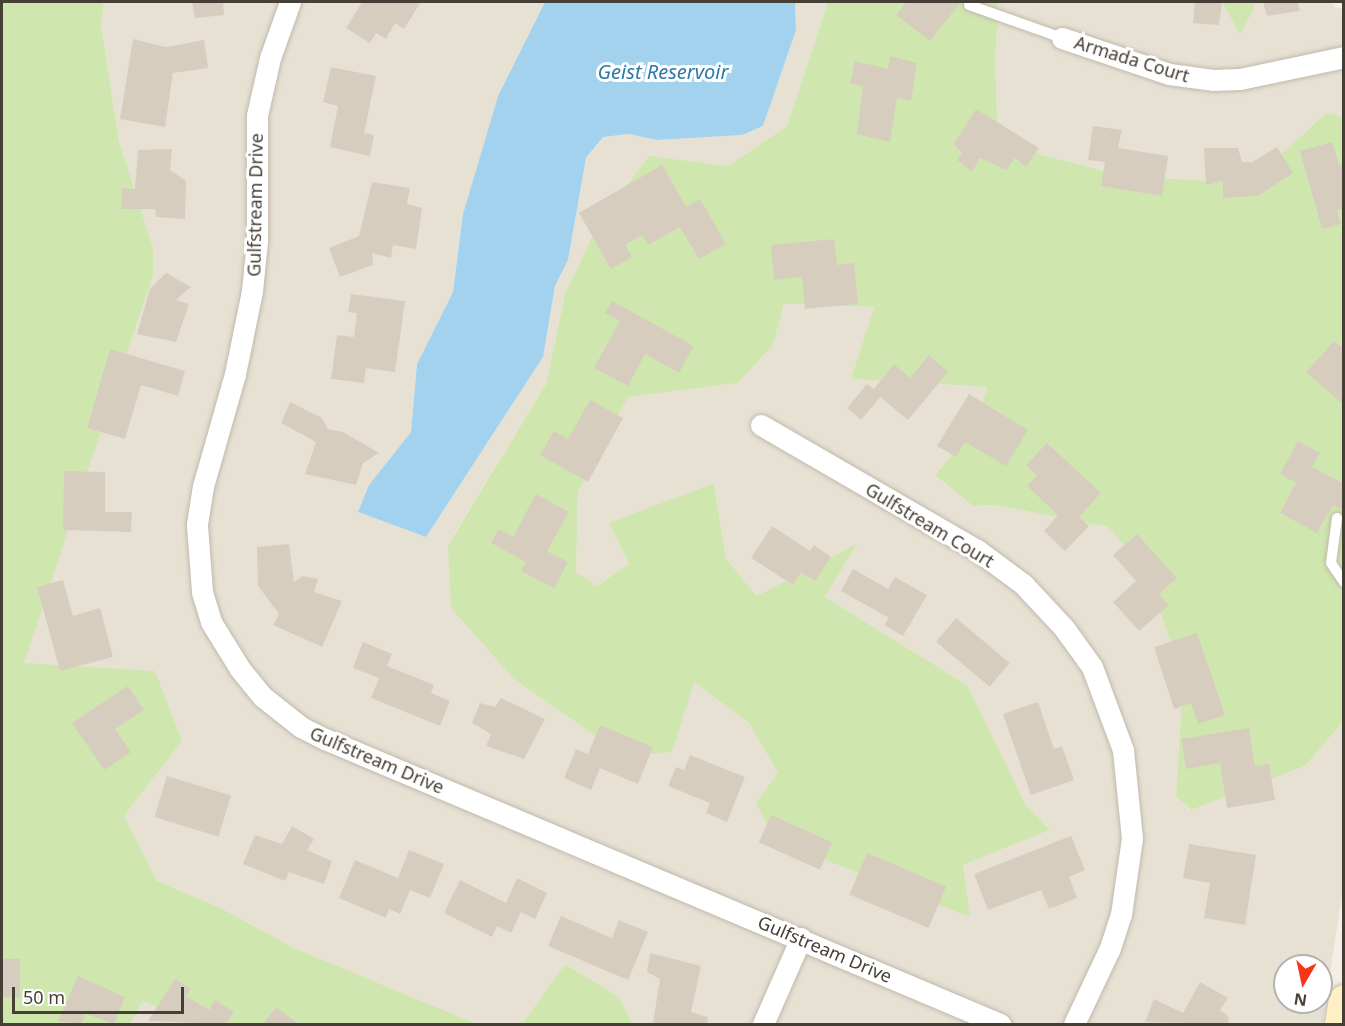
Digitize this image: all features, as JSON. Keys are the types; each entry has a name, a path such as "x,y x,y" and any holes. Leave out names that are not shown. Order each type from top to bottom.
{"street":[{"name":"Gulfstream Drive","path":"290,2 270,58 257,114 257,241 250,302 235,374 203,486 197,525 202,592 223,644 263,696 301,727 325,739 801,938 1000,1024"},
{"name":"Armada Court","path":"1062,38 1170,74 1213,80 1240,79 1344,57"},
{"name":"Gulfstream Court","path":"761,425 977,550 1023,584 1064,628 1092,668 1123,750 1132,838 1121,914 1109,950 1074,1024"},
{"path":"763,1024 801,938"},
{"path":"1340,1024 1344,1000"}],"lane":[{"path":"969,5 1062,38"},
{"path":"1337,518 1330,563 1344,582"}],"shaded area":[{"path":"104,2 545,2 498,96 463,214 453,292 417,364 411,432 369,485 358,512 426,537 543,357 555,286 568,260 586,159 603,137 629,134 658,140 741,135 763,126 796,30 795,2 828,2 787,126 728,166 649,157 565,294 546,384 448,544 514,679 624,756 694,682 749,723 778,773 963,865 1050,830 1026,805 967,685 825,597 856,545 756,596 726,558 714,483 610,524 629,564 597,586 576,572 578,491 628,397 738,383 773,345 784,304 874,307 851,379 987,387 976,426 935,475 973,506 995,505 1108,527 1144,567 1183,677 1176,797 1190,810 1305,766 1343,722 1343,890 1333,954 1273,954 1273,1014 1324,1014 1322,1024 632,1024 619,997 565,964 522,1024 477,1024 294,948 221,908 157,881 124,816 182,741 23,663 153,275 153,248 119,141 101,25"},
{"path":"999,2 1222,2 1240,35 1254,9 1254,2 1332,2 1335,7 1343,9 1343,117 1326,113 1250,183 1123,176 998,143 995,57"},
{"path":"143,1001 194,1024 130,1024"}],"green space":[{"path":"2,2 104,2 101,25 119,141 153,248 153,275 24,663 155,671 182,741 124,816 157,881 221,908 294,948 477,1024 194,1024 143,1001 130,1024 2,1024"},
{"path":"828,2 999,2 995,57 998,143 1123,176 1250,183 1326,113 1343,117 1343,722 1305,766 1191,810 1176,797 1183,677 1144,567 1108,527 995,505 973,506 935,475 976,426 987,387 851,379 874,307 784,304 773,345 738,383 628,397 578,491 576,572 597,586 629,564 609,523 714,483 726,558 756,596 857,544 825,597 967,685 1026,805 1050,830 963,865 970,917 775,840 756,803 778,773 749,723 694,682 672,752 624,756 514,679 451,608 448,545 546,384 565,294 600,221 649,156 728,166 787,126"},
{"path":"1222,2 1254,2 1254,9 1240,35"},
{"path":"565,964 619,997 632,1024 522,1024"}],"water":[{"name":"Geist Reservoir","path":"545,2 795,2 796,30 763,126 742,135 657,140 629,134 603,137 586,158 568,260 555,286 543,357 426,537 358,512 369,485 411,432 417,364 453,292 463,214 498,96"}],"building":[{"path":"192,2 223,2 224,15 195,18"},
{"path":"362,2 421,2 404,29 395,23 386,39 376,33 370,43 346,28"},
{"path":"906,2 961,2 930,41 896,15"},
{"path":"1195,2 1222,2 1219,25 1193,23"},
{"path":"1263,2 1298,2 1300,11 1267,16"},
{"path":"133,39 166,47 204,40 208,68 173,73 165,127 120,119"},
{"path":"890,56 917,63 911,101 897,98 890,142 857,134 863,86 850,84 855,61 888,69"},
{"path":"331,67 376,76 364,133 374,135 370,156 330,147 338,106 323,102"},
{"path":"976,109 1039,148 1026,167 1015,158 1006,170 980,158 972,172 957,160 962,153 954,144"},
{"path":"1093,126 1122,130 1118,148 1168,156 1162,196 1101,186 1105,162 1088,160"},
{"path":"1332,142 1339,165 1344,164 1344,208 1337,210 1341,224 1322,229 1300,151"},
{"path":"1277,147 1293,173 1258,196 1223,198 1223,181 1206,185 1204,148 1238,148 1242,162 1252,162"},
{"path":"172,149 170,170 186,181 185,219 156,217 155,209 121,209 122,188 135,189 138,150"},
{"path":"662,165 686,207 700,199 726,244 699,259 680,227 648,245 642,235 625,245 632,257 611,269 579,213"},
{"path":"372,182 410,188 407,204 422,208 416,249 393,245 391,258 372,253 373,265 340,277 329,248 359,236"},
{"path":"834,239 837,265 854,263 858,304 805,309 802,277 774,280 771,245"},
{"path":"166,273 191,287 176,300 189,304 176,342 137,334 150,289"},
{"path":"351,294 405,301 395,372 366,368 364,383 331,379 337,335 354,337 357,313 348,312"},
{"path":"612,301 694,346 679,373 645,354 628,386 594,368 620,321 605,313"},
{"path":"1334,341 1344,349 1344,405 1306,372"},
{"path":"110,349 185,371 178,396 141,385 125,439 87,428"},
{"path":"929,355 948,372 908,420 880,397 861,420 847,408 867,384 874,389 894,364 910,378"},
{"path":"969,394 1028,430 1006,466 965,442 956,457 937,446"},
{"path":"590,400 623,418 588,482 540,455 554,431 568,439"},
{"path":"290,402 322,418 328,429 343,432 379,453 363,463 356,485 305,474 316,442 281,423"},
{"path":"1298,441 1320,453 1312,467 1344,484 1344,511 1333,505 1317,533 1280,513 1296,483 1280,474"},
{"path":"1047,443 1101,493 1079,517 1089,526 1065,551 1044,531 1058,515 1027,486 1037,475 1026,465"},
{"path":"64,471 105,472 105,512 132,512 131,532 63,530"},
{"path":"536,494 569,512 547,551 568,562 554,588 521,571 526,562 491,543 499,529 513,537"},
{"path":"772,526 810,551 814,545 831,557 815,581 801,572 793,585 751,558"},
{"path":"1137,534 1177,578 1159,594 1169,605 1139,631 1113,602 1136,581 1113,555"},
{"path":"289,544 294,582 303,576 318,579 314,592 342,601 322,647 273,625 279,614 258,586 257,547"},
{"path":"853,569 888,589 895,577 927,595 903,636 884,625 889,618 841,591"},
{"path":"63,580 73,616 100,608 113,657 60,671 37,587"},
{"path":"956,618 1010,663 990,687 936,642"},
{"path":"1197,633 1225,715 1198,724 1191,703 1174,709 1154,647"},
{"path":"363,642 392,654 387,666 434,685 431,693 450,701 440,726 371,698 379,678 353,668"},
{"path":"128,686 144,710 115,729 131,752 104,770 72,723"},
{"path":"501,698 545,719 524,759 486,746 491,734 472,723 480,703 495,707"},
{"path":"1038,702 1054,749 1062,746 1074,780 1031,795 1003,714"},
{"path":"600,725 653,747 638,784 600,768 591,790 564,778 576,749 588,754"},
{"path":"1249,728 1255,766 1269,764 1275,800 1227,808 1220,763 1186,769 1181,739"},
{"path":"690,755 745,777 727,822 706,813 710,803 668,786 676,767 684,770"},
{"path":"167,776 231,796 219,837 154,817"},
{"path":"771,815 832,842 820,870 759,842"},
{"path":"292,826 314,839 307,850 332,861 324,884 289,872 285,881 243,864 255,835 282,844"},
{"path":"1071,836 1085,870 1069,877 1077,898 1049,909 1041,890 988,910 974,874"},
{"path":"1189,844 1256,855 1245,925 1204,918 1210,883 1183,878"},
{"path":"409,850 444,864 430,898 410,890 400,914 389,909 386,918 339,898 355,860 398,878"},
{"path":"867,853 946,887 929,928 849,894"},
{"path":"517,878 547,893 535,919 521,912 511,933 497,926 492,937 444,913 460,880 506,903"},
{"path":"561,916 612,938 619,920 648,932 628,980 548,946"},
{"path":"650,953 701,966 691,1012 708,1017 707,1024 653,1023 660,979 647,972"},
{"path":"2,959 20,959 20,997 2,997"},
{"path":"78,976 125,997 114,1024 86,1014 81,1024 58,1021"},
{"path":"175,979 191,989 186,996 209,1010 215,1000 234,1012 226,1024 148,1021"},
{"path":"1200,982 1228,998 1220,1010 1229,1017 1228,1024 1145,1022 1154,999 1183,1013"},
{"path":"276,1007 299,1024 263,1024"}]}
